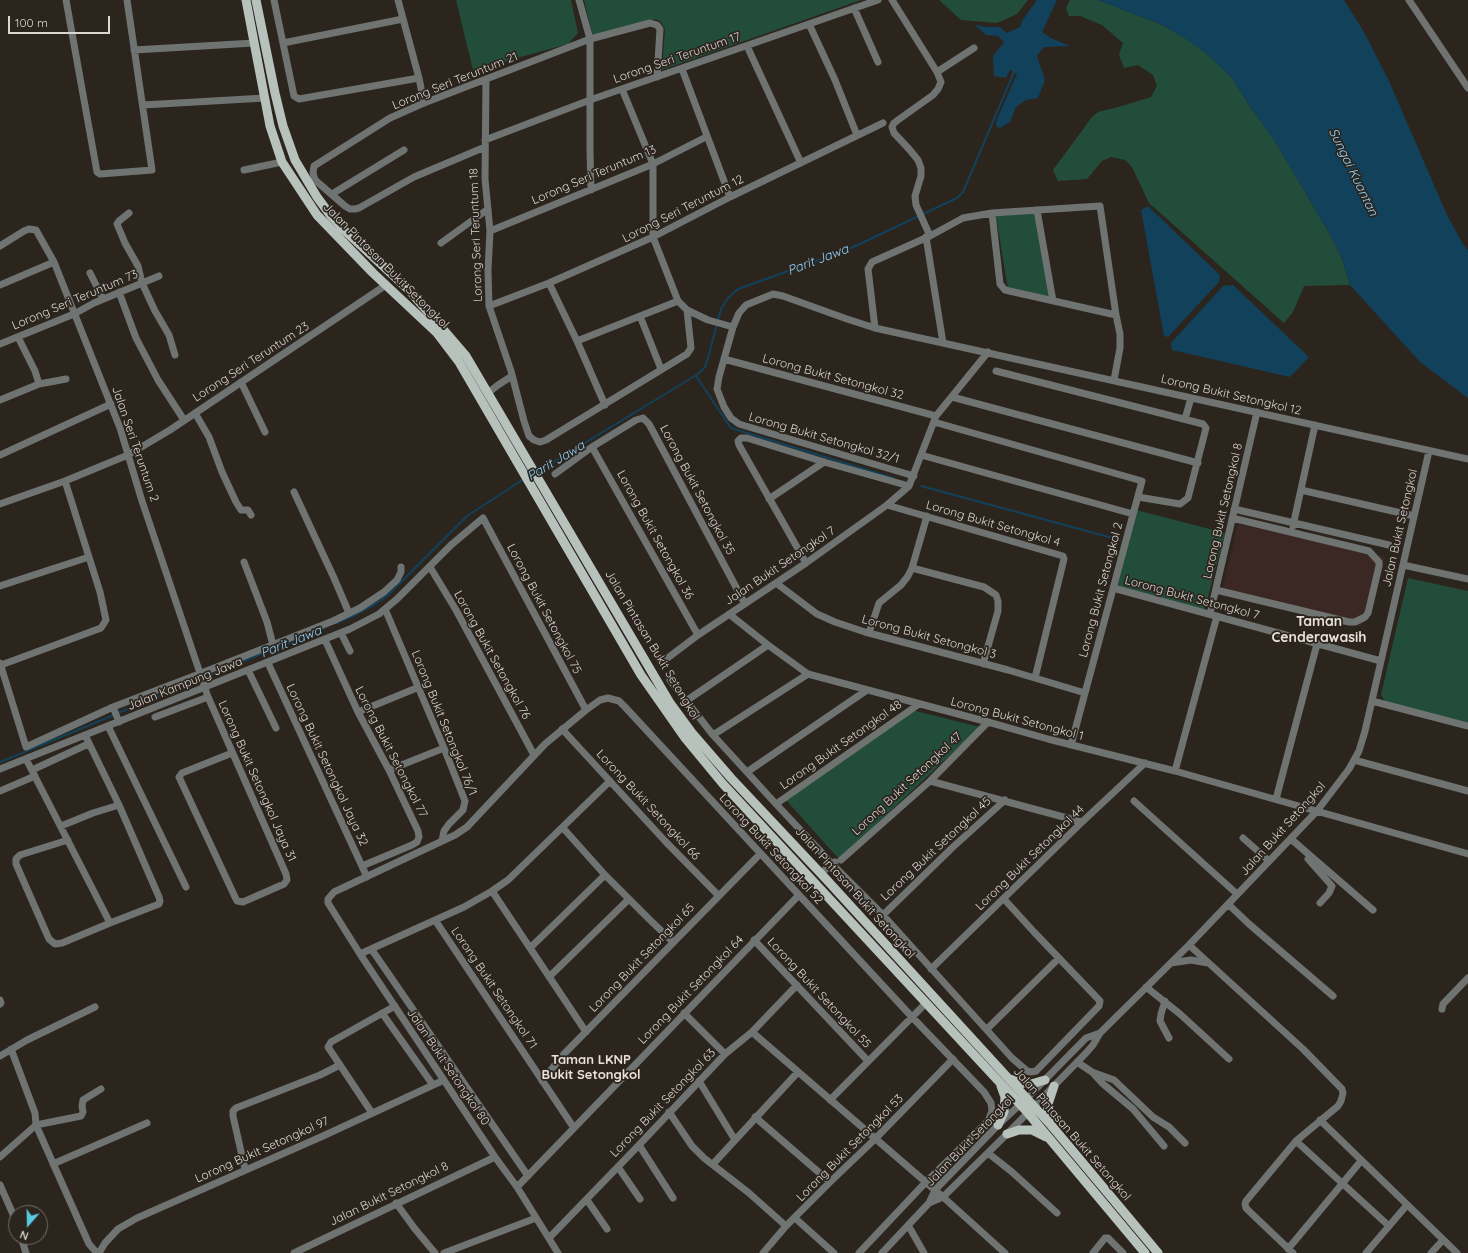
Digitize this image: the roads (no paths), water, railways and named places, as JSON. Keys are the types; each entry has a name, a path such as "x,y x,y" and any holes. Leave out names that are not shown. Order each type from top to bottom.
{"main road":[{"name":"Jalan Pintasan Bukit Setongkol","path":"246,0 270,126 282,162 317,215 373,273 437,333 459,362 641,675 685,738 723,784 924,1005 1000,1084 1024,1102"},
{"name":"Jalan Pintasan Bukit Setongkol","path":"257,2 283,126 295,160 331,216 410,291 466,356 541,481 670,703 692,733 737,784 824,876 934,998 1009,1078 1053,1143 1145,1253"},
{"path":"373,273 378,269 379,262"},
{"path":"1009,1078 1023,1083 1045,1080"},
{"path":"998,1125 1004,1112 1005,1097 1000,1084"},
{"path":"1051,1125 1048,1114 1048,1104 1054,1086"},
{"name":"Jalan Pintasan Bukit Setongkol","path":"1031,1110 1051,1125 1158,1253"},
{"path":"1007,1134 1019,1130 1032,1130 1043,1135 1053,1143"}],"street":[{"path":"66,0 98,174 152,170 127,0"},
{"path":"274,0 294,96 299,99 419,78"},
{"path":"398,0 419,78 424,103"},
{"path":"579,0 590,39 592,190"},
{"name":"Lorong Seri Teruntum 17","path":"314,166 313,173 315,180 350,209 359,208 414,177 485,144 590,100 878,0"},
{"path":"892,0 937,72 941,82 933,95 898,120 892,128 894,133 918,160 921,168 921,176 915,196 916,205 928,234 944,343"},
{"path":"1409,0 1468,88"},
{"path":"854,8 878,62"},
{"path":"283,43 403,19"},
{"name":"Lorong Seri Teruntum 21","path":"314,166 390,118 424,103 590,39 650,23 657,25 660,28 657,77"},
{"path":"809,24 835,80 857,135"},
{"path":"134,50 254,43"},
{"path":"747,46 801,162"},
{"path":"937,72 974,48"},
{"path":"682,69 706,137 730,197"},
{"name":"Lorong Seri Teruntum 18","path":"486,79 485,179 490,231 488,270 489,306 512,376 524,421 530,436 534,440 540,442 546,440 605,405"},
{"path":"622,89 653,164 653,237 678,301 687,310 708,320 733,327"},
{"path":"143,105 264,98"},
{"name":"Lorong Seri Teruntum 12","path":"489,306 549,284 653,237 730,197 883,123"},
{"name":"Lorong Seri Teruntum 13","path":"490,231 653,164 706,137"},
{"path":"332,194 404,150"},
{"path":"244,170 282,162"},
{"path":"875,328 868,269 872,262 962,218 992,213 1100,206 1120,334 1120,348 1114,380"},
{"path":"441,244 488,209"},
{"path":"1037,210 1052,301"},
{"path":"129,213 117,224 125,243 138,266 142,283 155,311 169,335 175,355"},
{"path":"992,213 1000,284 1002,286 1009,291 1116,315"},
{"name":"Jalan Seri Teruntum 2","path":"0,246 24,231 30,229 36,230 54,262 112,404 202,681"},
{"path":"0,285 54,262"},
{"path":"90,273 103,299"},
{"name":"Lorong Seri Teruntum 73","path":"0,344 74,314 103,299 159,276"},
{"path":"549,284 577,341 605,405 687,354 692,348 687,310"},
{"name":"Lorong Seri Teruntum 23","path":"0,504 66,481 128,455 184,420 386,285"},
{"path":"119,292 136,338 158,380 184,420"},
{"name":"Lorong Bukit Setongkol 32/1","path":"875,328 783,296 773,294 746,305 739,313 733,327 717,389 724,407 731,418 739,424 914,476"},
{"path":"577,341 678,301"},
{"path":"640,316 662,369"},
{"name":"Lorong Bukit Setongkol 12","path":"875,328 1468,459"},
{"path":"18,337 39,384"},
{"path":"806,563 738,441 741,438 746,438 909,486 935,419 988,352"},
{"name":"Lorong Bukit Setongkol 32","path":"724,359 935,419 1142,481 1138,497"},
{"path":"996,371 1200,423 1206,428 1188,498 1180,504 1138,497 1133,514"},
{"path":"488,393 512,376"},
{"path":"0,400 39,384 66,379"},
{"path":"241,382 265,432"},
{"path":"952,397 1198,463"},
{"path":"1185,419 1191,398"},
{"path":"0,455 112,404"},
{"path":"195,412 209,436 222,472 236,502 241,510 248,510 251,515"},
{"name":"Lorong Bukit Setongkol 8","path":"1175,771 1214,615 1216,590 1257,412"},
{"name":"Lorong Bukit Setongkol 35","path":"592,447 636,420 643,418 649,424 745,604"},
{"path":"1292,532 1315,425"},
{"path":"555,474 592,447"},
{"name":"Lorong Bukit Setongkol 36","path":"592,447 698,635"},
{"name":"Jalan Bukit Setongkol","path":"929,1203 943,1197 1031,1110 1093,1045 1100,1033 1189,945 1270,861 1317,811 1354,760 1362,742 1372,701 1429,451"},
{"name":"Lorong Bukit Setongkol 2","path":"921,455 1133,514 1071,745"},
{"path":"769,499 824,462"},
{"path":"0,664 101,628 106,620 100,592 66,481"},
{"name":"Jalan Bukit Setongkol 7","path":"661,663 698,635 806,563 887,505 909,486"},
{"path":"1301,490 1414,516"},
{"path":"294,492 349,613"},
{"name":"Lorong Bukit Setongkol 4","path":"887,505 1063,556 1063,565 1035,678"},
{"path":"1234,509 1389,545"},
{"path":"869,633 878,603 901,585 912,568 926,516"},
{"name":"Jalan Kampung Jawa","path":"0,664 26,747 112,707 202,681 248,670 325,640 379,614 413,584 451,545 483,518"},
{"name":"Lorong Bukit Setongkol 75","path":"483,518 586,710"},
{"path":"1216,590 1349,622 1355,622 1365,617 1368,613 1379,562 1369,551 1232,518"},
{"path":"0,586 89,557"},
{"path":"244,562 267,622 273,645"},
{"path":"1403,565 1468,579"},
{"name":"Jalan Kampung Jawa","path":"0,769 108,726 118,719 202,681 273,645 326,624 349,613 376,598 393,584 401,572 401,567"},
{"name":"Lorong Bukit Setongkol 76","path":"430,567 456,610 534,755"},
{"path":"912,568 984,587 996,595 998,601 998,611 983,664"},
{"name":"Lorong Bukit Setongkol 3","path":"776,583 817,614 835,622 869,633 1085,693"},
{"name":"Lorong Bukit Setongkol 7","path":"1113,588 1381,660"},
{"name":"Lorong Bukit Setongkol 76/1","path":"385,609 419,687 465,801 463,810 444,831 442,841"},
{"name":"Lorong Bukit Setongkol 1","path":"729,614 808,674 1071,745 1175,771 1468,854"},
{"path":"341,633 350,651"},
{"name":"Lorong Bukit Setongkol 77","path":"325,640 358,712 389,770 418,831 419,837 417,842 412,845 362,866"},
{"path":"1276,799 1318,644"},
{"path":"686,701 768,645"},
{"name":"Lorong Bukit Setongkol Jaya 32","path":"268,662 367,877"},
{"path":"248,670 276,728"},
{"path":"713,735 808,674"},
{"path":"670,680 713,735 776,804 834,866 883,915 1012,1058 1027,1071 1031,1072 1036,1071 1099,1006 1100,1001 1098,997 1004,899"},
{"name":"Lorong Bukit Setongkol Jaya 31","path":"202,681 232,754 286,874 286,883 243,902 237,901 179,777 180,774 232,754"},
{"path":"358,712 419,687"},
{"path":"747,772 866,690"},
{"name":"Jalan Kampung Jawa","path":"155,717 208,697"},
{"name":"Lorong Bukit Setongkol 52","path":"586,710 600,700 614,698 619,701 798,895 914,1015 978,1085 991,1103 992,1111 988,1121 925,1183 859,1253"},
{"path":"1372,701 1468,726"},
{"name":"Lorong Bukit Setongkol 48","path":"776,804 919,704"},
{"path":"112,707 118,719"},
{"path":"367,877 456,835 472,823 534,755 562,729 586,710"},
{"name":"Lorong Bukit Setongkol 47","path":"824,876 930,781 988,722"},
{"path":"108,726 186,887"},
{"name":"Lorong Bukit Setongkol 66","path":"562,729 718,895"},
{"path":"68,840 20,855 16,859 16,864 49,939 55,944 62,943 159,904 160,901 119,805 85,735"},
{"path":"0,791 86,745 90,746"},
{"path":"389,770 444,748"},
{"path":"26,759 110,923"},
{"path":"1354,760 1468,791"},
{"name":"Lorong Bukit Setongkol 44","path":"931,969 1145,763"},
{"path":"360,954 372,950 464,907 508,880 610,781"},
{"path":"930,781 1082,822"},
{"name":"Lorong Bukit Setongkol 45","path":"883,915 953,847 1005,800"},
{"path":"1134,801 1237,894"},
{"path":"61,826 93,813 119,805"},
{"path":"562,828 605,875 673,942"},
{"path":"1243,838 1270,861"},
{"path":"1290,839 1373,910"},
{"path":"1297,844 1298,850 1332,886 1332,890 1320,903"},
{"name":"Lorong Bukit Setongkol 65","path":"542,1081 564,1054 718,895 760,854"},
{"path":"530,948 605,875"},
{"name":"Jalan Bukit Setongkol 80","path":"367,877 334,892 328,899 329,907 517,1187 558,1253"},
{"path":"492,891 586,1032"},
{"name":"Lorong Bukit Setongkol 64","path":"517,1187 798,895"},
{"path":"550,977 629,899"},
{"path":"1228,904 1249,924 1333,996"},
{"name":"Lorong Bukit Setongkol 71","path":"435,920 574,1128"},
{"path":"1198,954 1201,932"},
{"name":"Lorong Bukit Setongkol 55","path":"754,940 868,1061"},
{"path":"1189,945 1303,1049 1342,1089 1343,1096 1338,1106 1296,1141 1249,1196 1245,1204 1250,1212 1290,1251 1361,1161"},
{"path":"372,950 528,1176"},
{"path":"987,1029 1059,958"},
{"path":"1171,963 1191,960 1208,963"},
{"path":"1442,1009 1443,1004 1465,987 1468,978"},
{"name":"Lorong Bukit Setongkol 63","path":"549,1238 639,1146 669,1112 725,1054 752,1032 796,985"},
{"path":"1146,987 1165,1001 1229,1059"},
{"path":"0,1000 0,1004"},
{"path":"1165,1001 1160,1021 1169,1038"},
{"path":"830,1100 924,1005"},
{"path":"372,1113 328,1045 395,1006"},
{"path":"0,1056 27,1040 95,1007"},
{"path":"382,1013 433,1086"},
{"path":"684,1014 725,1054"},
{"path":"752,1032 925,1183 935,1190 1005,1253"},
{"name":"Jalan Bukit Setongkol","path":"882,1253 929,1203 935,1190 998,1125 1024,1102 1086,1038 1100,1033"},
{"path":"11,1049 35,1113 36,1125 89,1244 98,1253"},
{"name":"Lorong Bukit Setongkol 53","path":"763,1253 786,1226 875,1139 953,1059"},
{"path":"1077,1062 1092,1072 1111,1091 1133,1109 1164,1146"},
{"path":"244,1169 233,1111 236,1108 320,1075 340,1065"},
{"path":"713,1164 798,1072"},
{"path":"1092,1072 1114,1080 1153,1117 1169,1127 1185,1143"},
{"name":"Lorong Bukit Setongkol 97","path":"98,1253 118,1229 137,1218 444,1080"},
{"path":"699,1081 735,1140"},
{"path":"0,1157 36,1125 81,1116 83,1112 83,1100 101,1089"},
{"path":"669,1112 692,1146 786,1226"},
{"path":"755,1117 830,1182"},
{"path":"1320,1120 1457,1253"},
{"path":"54,1164 147,1123"},
{"path":"1296,1141 1389,1226"},
{"path":"639,1146 674,1198"},
{"path":"988,1153 1012,1172 1057,1213"},
{"name":"Jalan Bukit Setongkol 8","path":"294,1253 495,1156"},
{"path":"618,1167 640,1199"},
{"path":"0,1185 9,1205"},
{"path":"587,1200 607,1229"},
{"path":"396,1203 417,1232 435,1253"},
{"path":"1366,1253 1407,1205"},
{"path":"444,1253 536,1218"},
{"path":"795,1218 834,1253"},
{"path":"908,1225 924,1253"},
{"path":"1093,1253 1105,1238 1112,1240 1123,1253"},
{"path":"1431,1253 1442,1240"}],"water":[{"path":"1037,0 1057,0 1042,32 1051,38 1070,46 1045,47 1042,49 1037,56 1045,80 1038,98 1026,100 1016,107 1010,122 1000,128 997,127 996,124 998,117 1017,74 1010,70 1006,78 994,76 993,56 1004,42 998,36 986,35 974,24 985,27 1000,27 1007,33 1020,27 1022,21"},
{"name":"Sungai Kuantan","path":"1098,0 1344,0 1364,32 1389,81 1447,215 1463,244 1468,250 1468,398 1420,362 1350,285 1342,259 1328,231 1276,143 1232,78 1207,54 1185,38 1160,24"},
{"path":"1148,206 1220,275 1219,282 1168,337 1164,336 1141,210"},
{"path":"1233,285 1309,357 1290,377 1172,350 1171,343 1223,286"}],"waterway":[{"name":"Parit Jawa","path":"537,472 698,374 705,367 721,309 728,298 738,289 847,250 957,198 963,192 1014,72"},
{"path":"696,376 731,428 893,478"},
{"name":"Parit Jawa","path":"336,623 353,616 387,596 467,516 524,479"},
{"path":"921,486 1120,540"},
{"name":"Parit Jawa","path":"118,713 324,628"},
{"name":"Parit Jawa","path":"0,762 114,715"}],"district":[{"name":"Taman Cenderawasih","path":"1319,630"},
{"name":"Taman LKNP Bukit Setongkol","path":"591,1068"}]}
